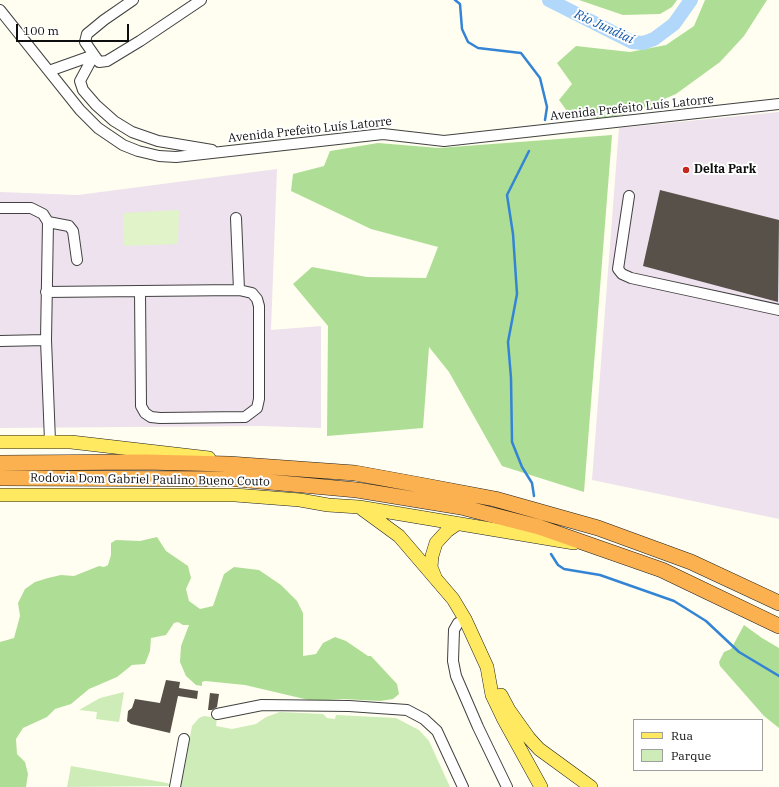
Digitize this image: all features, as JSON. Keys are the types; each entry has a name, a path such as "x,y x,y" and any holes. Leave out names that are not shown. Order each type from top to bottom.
{"highway":[{"name":"Rodovia Dom Gabriel Paulino Bueno Couto","path":"0,463 145,462 281,467 354,473 495,499 598,528 646,544 690,562 779,603"},
{"name":"Rodovia Dom Gabriel Paulino Bueno Couto","path":"0,478 237,479 314,485 412,498 461,507 539,527 675,575 779,626"},
{"path":"495,499 597,522 689,553 779,592"}],"main road":[{"path":"0,442 50,441 130,448 281,467"},
{"path":"0,495 235,495 359,507 590,545"},
{"path":"359,507 399,536 453,599 465,619 509,710 529,738 555,762 591,787"},
{"path":"435,577 432,567 432,556 436,543 446,531 457,524"},
{"path":"487,667 492,695 502,718 541,787"}],"street":[{"path":"133,0 104,20 88,34 85,42 99,62 107,61 201,0"},
{"name":"Avenida Prefeito Luís Latorre","path":"0,10 80,110 98,128 123,145 138,151 159,156 176,157 383,134 444,141 779,104"},
{"path":"49,71 94,55"},
{"path":"94,55 83,72 80,81 81,85 83,90 96,105 114,121 132,132 158,140 187,144 220,152"},
{"path":"630,196 618,269 622,274 631,278 779,310"},
{"path":"0,208 31,208 43,214 48,222 46,340 50,441"},
{"path":"236,218 239,290"},
{"path":"48,222 69,226 73,231 77,260"},
{"path":"46,292 140,291 239,290 252,293 257,298 259,306 259,399 257,408 245,417 151,417 141,406 140,291"},
{"path":"0,340 46,340"},
{"path":"465,619 458,623 454,630 452,647 456,676 478,727 507,787"},
{"path":"217,714 262,705 349,706 407,710 424,719 437,731 463,787"},
{"path":"175,787 184,739"}],"shaded area":[{"path":"779,112 779,519 592,480 619,128"},
{"path":"277,169 271,330 321,326 321,428 261,426 0,428 0,192 78,195"}],"green space":[{"path":"579,0 677,0 672,7 660,14 623,15"},
{"path":"705,0 767,0 744,36 720,62 676,94 632,113 599,119 567,111 559,100 572,84 557,63 576,46 630,52 666,45 694,26"},
{"path":"612,135 584,492 502,466 449,372 429,347 423,428 327,436 328,326 293,284 312,267 367,277 426,278 438,247 371,229 291,191 293,174 324,166 330,151 378,143 439,148"},
{"path":"179,210 178,244 124,246 123,213"},
{"path":"157,537 166,551 188,566 191,578 186,589 189,601 200,609 213,606 224,574 234,567 259,570 281,585 297,601 303,613 303,656 316,654 323,643 335,637 346,641 368,656 371,656 397,684 399,694 393,699 380,701 343,699 313,701 245,685 205,681 202,682 202,686 196,685 186,676 180,662 181,646 189,625 183,625 178,622 174,623 166,635 151,638 150,651 145,664 132,665 117,677 89,689 71,704 55,709 47,717 23,728 16,739 17,754 25,762 28,774 26,787 0,787 0,642 14,638 20,616 18,603 25,589 35,582 48,578 61,575 74,576 99,566 104,567 108,565 111,555 111,543 116,540 140,541"},
{"path":"744,625 779,648 779,728 764,716 720,666 719,662 724,652 731,649"},
{"path":"124,692 119,722 96,719 97,712 79,710 100,698"},
{"path":"280,712 323,714 327,718 335,719 336,715 396,718 419,730 429,741 450,787 181,787 192,726 199,718 204,716 217,718 216,726 232,729 256,724 266,717"},
{"path":"71,766 167,783 172,786 67,787"}],"building":[{"path":"660,190 779,220 778,302 643,266"},
{"path":"166,680 180,682 179,688 198,691 197,699 178,696 170,733 131,724 127,721 128,711 132,708 135,699 160,703"},
{"path":"210,693 219,694 217,707 212,710 208,710"}],"waterway":[{"path":"455,0 460,4 462,29 468,42 478,48 521,53 540,78 547,107 545,120"},
{"name":"Rio Jundiaí","path":"549,0 632,42 643,43 654,39 674,24 691,0"},
{"path":"529,151 507,195 513,234 517,294 508,342 511,378 512,442 522,467 532,483 534,496"},
{"path":"551,554 558,565 564,569 600,575 674,601 706,621 739,652 779,676"}],"place":[{"name":"Delta Park","path":"686,170"}]}
